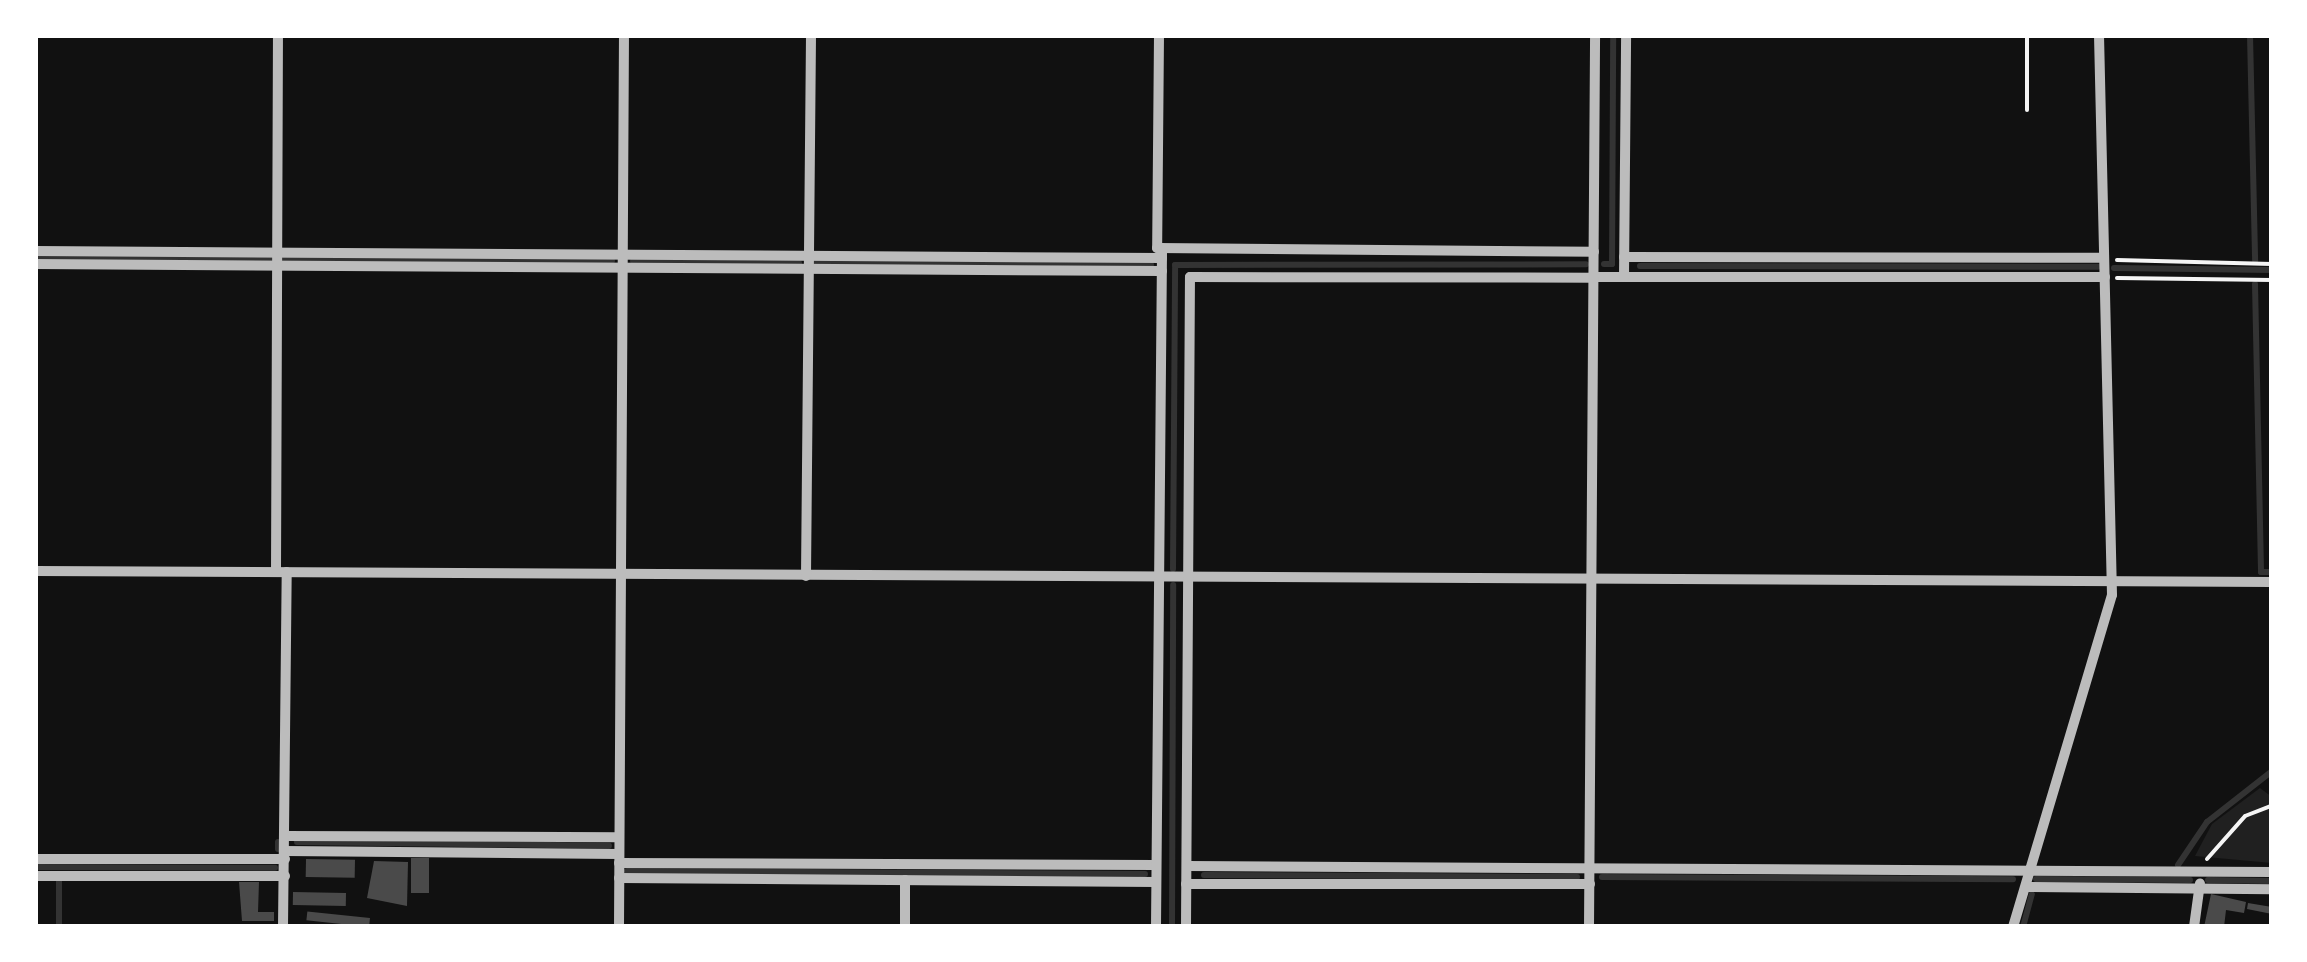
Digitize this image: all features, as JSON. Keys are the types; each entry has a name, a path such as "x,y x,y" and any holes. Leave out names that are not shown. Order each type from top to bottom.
{"street":[{"path":"278,35 283,927"},
{"path":"619,927 624,35"},
{"path":"806,576 811,35"},
{"path":"1156,927 1162,271 1159,35"},
{"path":"1590,927 1595,35"},
{"path":"1624,276 1626,35"},
{"path":"2014,927 2112,580 2099,35"},
{"path":"35,251 809,256 1594,252"},
{"path":"1624,257 2104,259"},
{"path":"35,264 1162,271"},
{"path":"1186,927 1190,277 2104,278"},
{"path":"35,571 2272,582"},
{"path":"285,836 619,837"},
{"path":"35,859 285,855 1156,864"},
{"path":"1186,866 2272,872"},
{"path":"2194,927 2202,872"},
{"path":"35,876 285,876"},
{"path":"619,878 1156,882"},
{"path":"905,927 906,880"},
{"path":"1186,884 1590,884"},
{"path":"2026,887 2272,890"}],"path":[{"path":"2027,35 2027,110"},
{"path":"2104,259 2272,264"},
{"path":"2104,278 2272,280"},
{"path":"2202,872 2245,816 2271,806"}],"shaded area":[{"path":"2260,788 2272,797 2272,863 2195,856 2212,824"}],"building":[{"path":"411,858 429,858 429,893 411,893"},
{"path":"306,859 355,860 355,878 306,877"},
{"path":"374,861 408,862 407,906 367,898"},
{"path":"239,882 259,882 258,912 274,912 274,921 242,921"},
{"path":"293,892 346,893 346,906 293,905"},
{"path":"2211,894 2246,902 2244,913 2226,910 2224,927 2204,927"},
{"path":"2248,903 2272,907 2272,914 2247,909"},
{"path":"307,911 370,918 369,927 306,920"}],"waterway":[{"path":"1604,264 1612,264 1613,35"},
{"path":"2250,35 2255,261"},
{"path":"35,257 271,259"},
{"path":"283,259 612,261"},
{"path":"633,261 799,263"},
{"path":"815,263 1151,265"},
{"path":"1173,569 1175,265 1586,264"},
{"path":"1640,266 2098,267"},
{"path":"2114,268 2272,270"},
{"path":"2255,284 2261,572 2272,572"},
{"path":"1172,927 1173,585"},
{"path":"2178,865 2207,822 2272,771"},
{"path":"278,842 278,849"},
{"path":"297,842 609,846"},
{"path":"35,867 275,868"},
{"path":"627,871 1145,874"},
{"path":"1204,875 1577,877"},
{"path":"1602,877 2013,879"},
{"path":"2036,879 2190,880"},
{"path":"2208,880 2272,881"},
{"path":"59,881 59,927"},
{"path":"2023,927 2032,894"}]}
